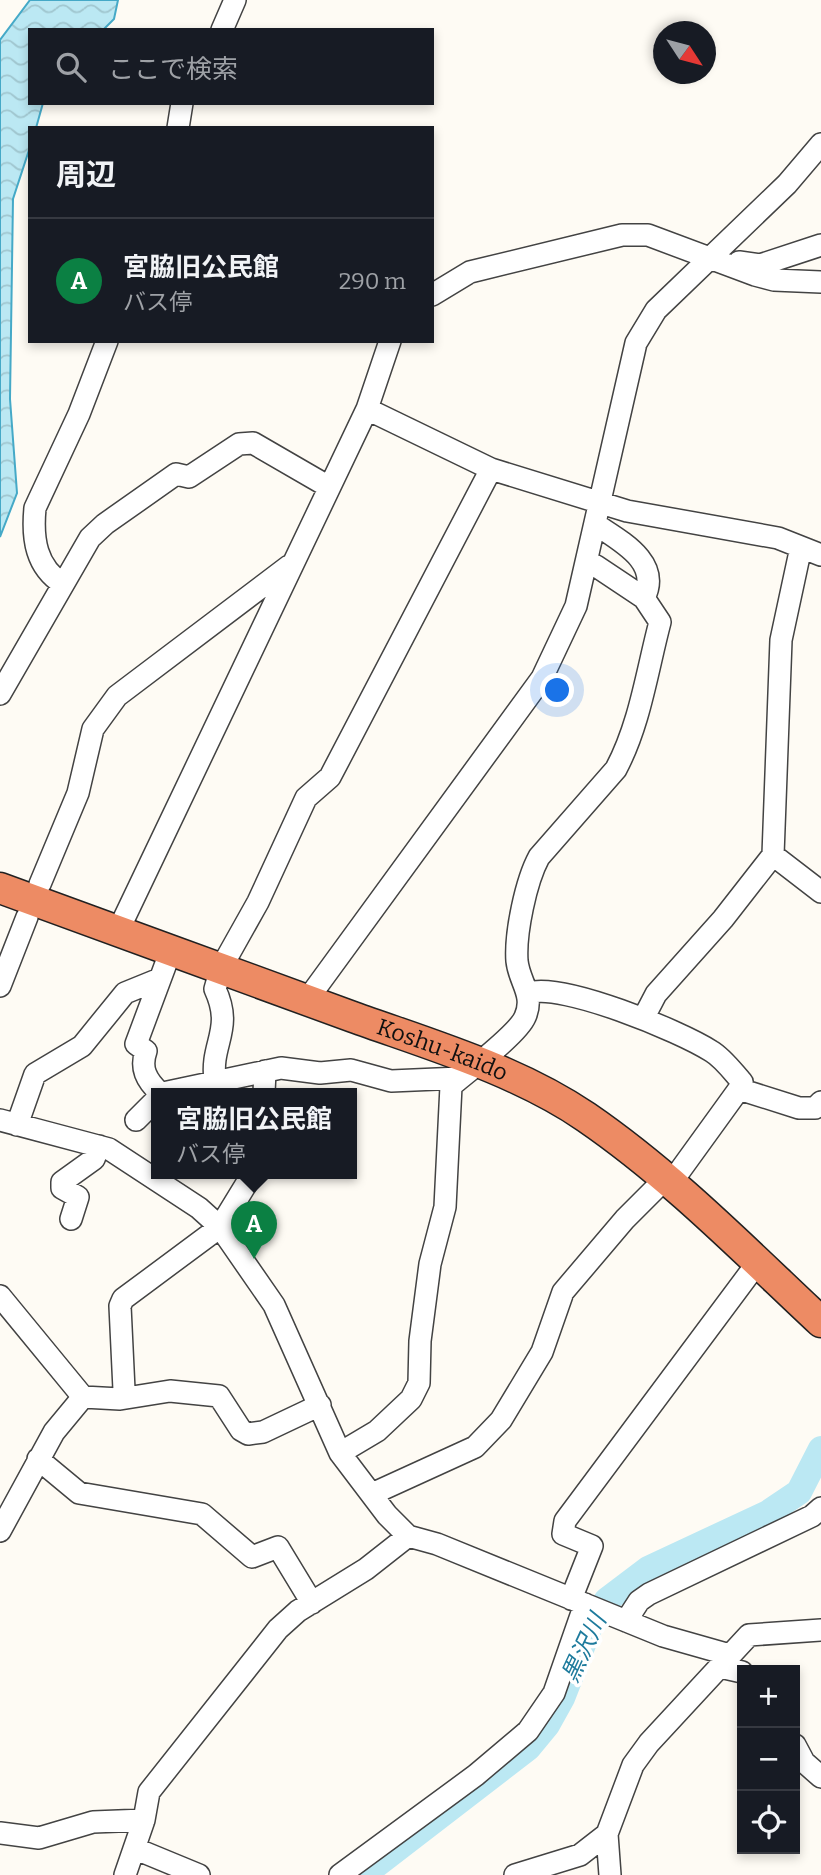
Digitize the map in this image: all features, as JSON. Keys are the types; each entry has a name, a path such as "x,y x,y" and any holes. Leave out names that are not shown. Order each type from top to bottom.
{"highway":[{"name":"Koshu-kaido","path":"0,888 307,1000 468,1071 584,1116 668,1181 821,1322"}],"street":[{"path":"223,28 235,0"},
{"path":"178,126 182,105"},
{"path":"307,1000 542,678 562,642 588,565 636,343 656,310 787,184 821,144"},
{"path":"434,294 470,272 622,235 648,235 774,280 821,282"},
{"path":"710,257 760,265 821,245"},
{"path":"64,584 48,574 43,566 33,525 35,508 79,414 106,343"},
{"path":"118,931 366,409 389,343"},
{"path":"366,409 491,469 598,514 778,538 811,551 781,640 773,855 723,919 656,994 645,1017"},
{"path":"0,694 90,538 105,524 176,474 189,477 239,443 253,443 329,487"},
{"path":"215,1080 213,1067 224,1023 222,1004 215,989 221,968 258,902 306,798 330,777 491,469"},
{"path":"598,514 645,565 649,587 644,598"},
{"path":"40,884 78,793 93,729 117,696 291,565"},
{"path":"340,1453 377,1431 411,1399 419,1383 420,1341 430,1264 445,1207 451,1086 525,1019 529,993 517,962 530,872 539,857 616,769 625,753 660,622 644,598 610,578 596,566 588,565"},
{"path":"773,855 821,892"},
{"path":"0,986 27,917"},
{"path":"158,1088 141,1064 146,1051 136,1044 157,992 157,980 171,950"},
{"path":"151,1177 99,1146 8,1122 35,1074 82,1046 125,993 157,980"},
{"path":"372,1494 475,1447 495,1426 542,1352 563,1292 625,1219 668,1181 742,1082 713,1052 645,1017 561,992 541,989 529,993"},
{"path":"182,1088 281,1068 320,1073 351,1070 391,1081 468,1071"},
{"path":"264,1088 265,1071"},
{"path":"738,1089 799,1108 815,1108 821,1102"},
{"path":"136,1120 151,1105"},
{"path":"71,1219 78,1197 62,1188 62,1182 94,1159 99,1146"},
{"path":"155,1179 220,1227 267,1292 340,1453 408,1536 437,1544 731,1665"},
{"path":"120,1399 124,1390 120,1306 123,1298 220,1227 249,1179"},
{"path":"340,1875 476,1775 528,1731 554,1693 583,1604 592,1546 562,1534 565,1521 758,1262"},
{"path":"0,1296 83,1397 120,1399 170,1391 219,1396 241,1430 248,1434 263,1432 320,1405"},
{"path":"0,1531 54,1432 83,1397"},
{"path":"38,1460 79,1493 202,1514 252,1557 278,1548 312,1603"},
{"path":"623,1620 633,1607 649,1594 800,1521 821,1508"},
{"path":"125,1875 136,1849 149,1792 278,1629 298,1611 366,1569 408,1536"},
{"path":"610,1875 607,1834 633,1765 649,1743 731,1665 749,1635 821,1630"},
{"path":"800,1754 804,1762 821,1777"},
{"path":"0,1833 39,1838 93,1822 144,1820"},
{"path":"515,1875 580,1855 607,1834"},
{"path":"136,1849 199,1875"}],"water":[{"path":"30,0 118,0 114,19 105,28 28,28 28,105 42,105 37,126 28,126 28,153 13,199 10,399 17,493 0,537 0,40"}],"waterway":[{"name":"黒沢川","path":"363,1875 528,1748 547,1725 562,1698 591,1624 607,1600 648,1569 768,1513 799,1492 821,1449"}],"place":[{"name":"宮脇旧公民館","path":"254,1259"}]}
